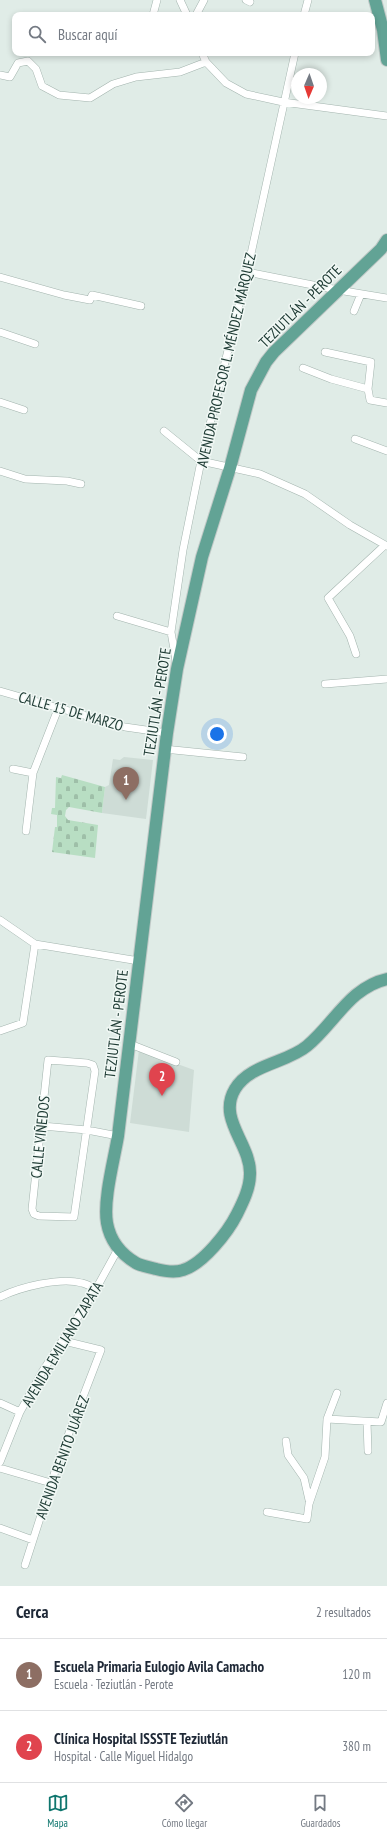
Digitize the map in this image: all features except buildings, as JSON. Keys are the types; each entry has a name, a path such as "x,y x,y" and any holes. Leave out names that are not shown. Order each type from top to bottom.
{"main road":[{"path":"375,0 383,30 387,60"},
{"name":"TEZIUTLÁN - PEROTE","path":"118,1249 111,1236 107,1222 107,1201 118,1136 130,1044 164,749 177,669 202,557 230,468 251,390 266,362 286,339 380,249 387,240"},
{"path":"118,1249 137,1264 165,1271 183,1270 202,1258 216,1245 236,1216 247,1193 250,1174 247,1157 230,1114 228,1104 236,1088 248,1075 307,1047 354,996 379,981 387,979"}],"street":[{"path":"154,12 157,0"},
{"path":"180,0 186,12"},
{"path":"198,12 204,0"},
{"path":"305,12 308,0"},
{"path":"203,56 206,62 226,83 246,94 283,102 387,116"},
{"name":"AVENIDA PROFESOR L. MÉNDEZ MÁRQUEZ","path":"177,669 171,632 183,550 201,461 247,272 294,56"},
{"path":"0,75 10,77 18,63 28,61 36,70 42,86 59,95 90,98 114,84 136,78 180,72 206,62"},
{"path":"247,272 387,298"},
{"path":"0,277 84,299 90,300 92,295 141,306"},
{"path":"354,311 361,294"},
{"path":"0,332 35,344"},
{"path":"324,352 371,362 368,389 370,400 387,403"},
{"path":"303,368 331,379 368,389"},
{"path":"0,402 24,410"},
{"path":"164,431 201,461 260,474 305,494 350,525 386,546 328,598 350,636 356,654"},
{"path":"355,439 387,451"},
{"path":"0,471 25,479 81,484"},
{"path":"117,616 171,632"},
{"path":"325,684 387,679"},
{"name":"CALLE 15 DE MARZO","path":"0,691 58,709 125,727 167,733"},
{"path":"26,831 33,772 58,709"},
{"path":"164,749 243,757"},
{"path":"13,769 33,772"},
{"path":"0,920 35,944 139,961"},
{"path":"0,1031 23,1023 35,944"},
{"path":"130,1044 176,1062"},
{"name":"CALLE VIÑEDOS","path":"48,1060 87,1063 93,1065 95,1072 74,1217 39,1216 34,1214 32,1209 42,1126 48,1060"},
{"path":"42,1126 87,1130 118,1136"},
{"name":"AVENIDA EMILIANO ZAPATA","path":"0,1462 20,1412 42,1372 64,1341 96,1289 118,1249"},
{"path":"0,1297 25,1287 49,1282 82,1283 96,1289"},
{"name":"AVENIDA BENITO JUÁREZ","path":"25,1565 59,1459 101,1350 64,1341"},
{"path":"309,1504 325,1457 327,1419 337,1393"},
{"path":"0,1403 20,1412"},
{"path":"327,1419 381,1422 387,1403"},
{"path":"367,1422 368,1451"},
{"path":"267,1512 307,1519 309,1493 304,1478 288,1455 286,1441"},
{"path":"0,1468 51,1483"},
{"path":"0,1528 33,1540"}],"shaded area":[{"path":"124,757 153,760 146,819 102,813 105,787 109,785 113,759 120,760"},
{"path":"139,1050 194,1070 189,1132 130,1123"}],"green space":[{"path":"62,775 105,787 102,813 69,807 66,810 65,816 68,820 98,825 95,858 52,852 55,827 57,827 57,815 51,814 52,808 55,808 56,777 61,778"}],"place":[{"name":"Escuela Primaria Eulogio Avila Camacho","path":"126,800"},
{"name":"Clínica Hospital ISSSTE Teziutlán","path":"162,1096"}]}
